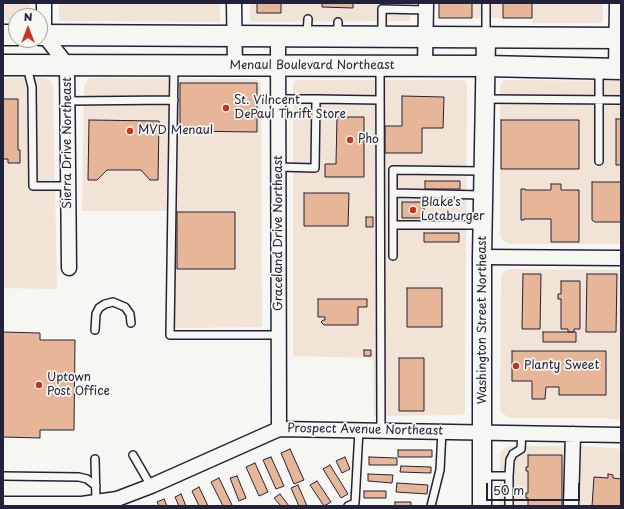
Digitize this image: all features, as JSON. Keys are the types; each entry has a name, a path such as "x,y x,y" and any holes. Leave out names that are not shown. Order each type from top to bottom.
{"main road":[{"path":"48,35 278,36 308,28 338,29 382,37 619,38"},
{"name":"Menaul Boulevard Northeast","path":"3,65 174,65 278,67 485,66 612,68"}],"street":[{"path":"234,3 235,66"},
{"path":"612,68 619,38 617,3"},
{"path":"425,67 426,6"},
{"name":"Graceland Drive Northeast","path":"278,36 279,429"},
{"name":"Washington Street Northeast","path":"482,506 482,257 486,38"},
{"name":"Sierra Drive Northeast","path":"48,42 67,65 69,268"},
{"path":"482,257 621,258"},
{"name":"Prospect Avenue Northeast","path":"3,504 59,505 117,502 279,429 621,435"},
{"path":"571,506 573,434"}],"lane":[{"path":"486,3 486,38"},
{"path":"382,37 382,9 426,6"},
{"path":"26,65 32,87 33,186 68,186"},
{"path":"174,65 170,335 279,335"},
{"path":"380,67 381,430"},
{"path":"599,161 599,100 612,68"},
{"path":"278,98 380,100"},
{"path":"279,167 316,168 316,99"},
{"path":"485,99 621,100"},
{"path":"68,101 174,100"},
{"path":"380,170 484,171"},
{"path":"392,170 393,256"},
{"path":"393,194 483,195"},
{"path":"393,225 483,225"},
{"path":"380,241 393,242"},
{"path":"96,330 96,314 99,308 113,302 125,307 130,314 131,323"},
{"path":"352,505 359,430"},
{"path":"431,506 440,470 442,431"},
{"path":"509,506 510,460 513,454 521,449 522,433"},
{"path":"133,455 151,486"},
{"path":"95,459 96,502"},
{"path":"3,476 79,477 87,479 96,486"},
{"path":"482,476 510,476"}],"shaded area":[{"path":"3,3 30,3 30,8 8,8 8,21 3,21"},
{"path":"59,3 220,3 220,20 219,22 60,21"},
{"path":"250,3 410,3 410,21 251,22"},
{"path":"439,3 603,3 603,21 602,23 532,23 532,18 439,18"},
{"path":"3,78 43,78 50,80 53,86 57,289 3,288"},
{"path":"89,78 256,79 260,82 262,327 175,328 174,211 82,211 84,87"},
{"path":"462,80 465,81 467,85 465,412 462,415 374,416 373,358 293,356 293,85 296,81"},
{"path":"503,81 621,81 621,244 509,244 502,240 500,234 500,86"},
{"path":"510,269 621,270 621,420 603,418 509,418 500,411 501,278 503,272"},
{"path":"586,446 621,449 621,506 499,506 500,453 506,447"}],"building":[{"path":"257,3 281,3 281,13 257,13"},
{"path":"322,3 353,3 353,8 322,7"},
{"path":"439,3 472,3 472,18 439,18"},
{"path":"503,3 532,3 532,18 503,18"},
{"path":"180,83 257,83 257,132 180,131"},
{"path":"402,96 444,97 443,128 422,128 422,153 385,153 385,126 402,126"},
{"path":"3,99 18,99 18,150 20,150 20,163 8,163 8,159 3,159"},
{"name":"Pho","path":"337,117 364,117 364,177 325,177 325,164 336,164"},
{"path":"616,119 621,119 621,165 616,165"},
{"path":"89,120 159,121 158,180 150,180 141,170 107,170 97,180 88,180"},
{"path":"501,120 579,120 579,169 501,169"},
{"path":"425,181 460,181 460,189 425,189"},
{"path":"592,182 621,182 621,222 595,222 592,220"},
{"path":"551,184 561,184 561,190 579,190 579,242 551,242 551,219 521,220 521,189 551,190"},
{"path":"304,193 349,193 348,226 304,226"},
{"name":"Blake's Lotaburger","path":"402,202 424,202 424,218 402,218"},
{"path":"177,212 235,212 235,269 177,269"},
{"path":"366,217 373,217 373,227 366,227"},
{"path":"424,233 459,233 459,242 424,242"},
{"path":"523,274 541,274 540,329 522,329"},
{"path":"587,274 617,274 616,332 586,332"},
{"path":"561,281 580,281 580,329 574,329 574,332 568,332 568,329 561,329 561,299 558,299 558,294 561,294"},
{"path":"407,288 442,288 442,327 407,327"},
{"path":"318,299 367,299 367,307 358,307 358,325 324,325 321,322 325,320 325,317 318,317"},
{"name":"Uptown Post Office","path":"3,332 40,333 40,340 75,340 74,430 40,430 40,438 3,437"},
{"path":"543,332 576,332 576,342 543,342"},
{"path":"364,350 371,350 371,356 364,356"},
{"path":"512,351 606,351 606,395 559,395 559,387 546,387 545,399 532,399 532,381 512,381"},
{"path":"399,358 424,358 424,411 399,411"},
{"path":"290,449 304,480 294,484 281,453"},
{"path":"398,450 432,450 432,457 398,457"},
{"path":"528,455 562,455 562,506 528,506 528,498 526,498 526,493 528,493 528,471 526,471 526,467 528,467"},
{"path":"271,457 284,486 276,489 263,460"},
{"path":"345,457 350,469 342,473 336,461"},
{"path":"369,457 397,458 397,465 369,465"},
{"path":"255,463 268,492 259,496 246,467"},
{"path":"330,465 348,494 341,498 323,469"},
{"path":"401,466 431,467 431,473 400,472"},
{"path":"368,474 393,475 392,483 368,481"},
{"path":"608,474 613,475 613,478 621,479 621,506 592,506 594,477 608,478"},
{"path":"237,476 246,498 239,501 230,478"},
{"path":"219,478 232,505 230,506 223,506 211,482"},
{"path":"317,481 331,502 324,506 310,485"},
{"path":"397,483 428,485 427,494 396,492"},
{"path":"298,485 307,506 299,506 291,488"},
{"path":"199,487 208,506 199,506 192,491"},
{"path":"364,491 386,491 386,498 364,498"},
{"path":"181,494 186,506 179,506 175,497"},
{"path":"280,494 289,506 281,506 274,498"},
{"path":"164,499 167,506 159,506 157,502"},
{"path":"395,502 411,502 411,506 395,506"}],"place":[{"name":"St. Vilncent DePaul Thrift Store","path":"226,108"},
{"name":"MVD Menaul","path":"130,131"},
{"name":"Pho","path":"350,140"},
{"name":"Blake's Lotaburger","path":"413,210"},
{"name":"Planty Sweet","path":"516,366"},
{"name":"Uptown Post Office","path":"39,385"}]}
